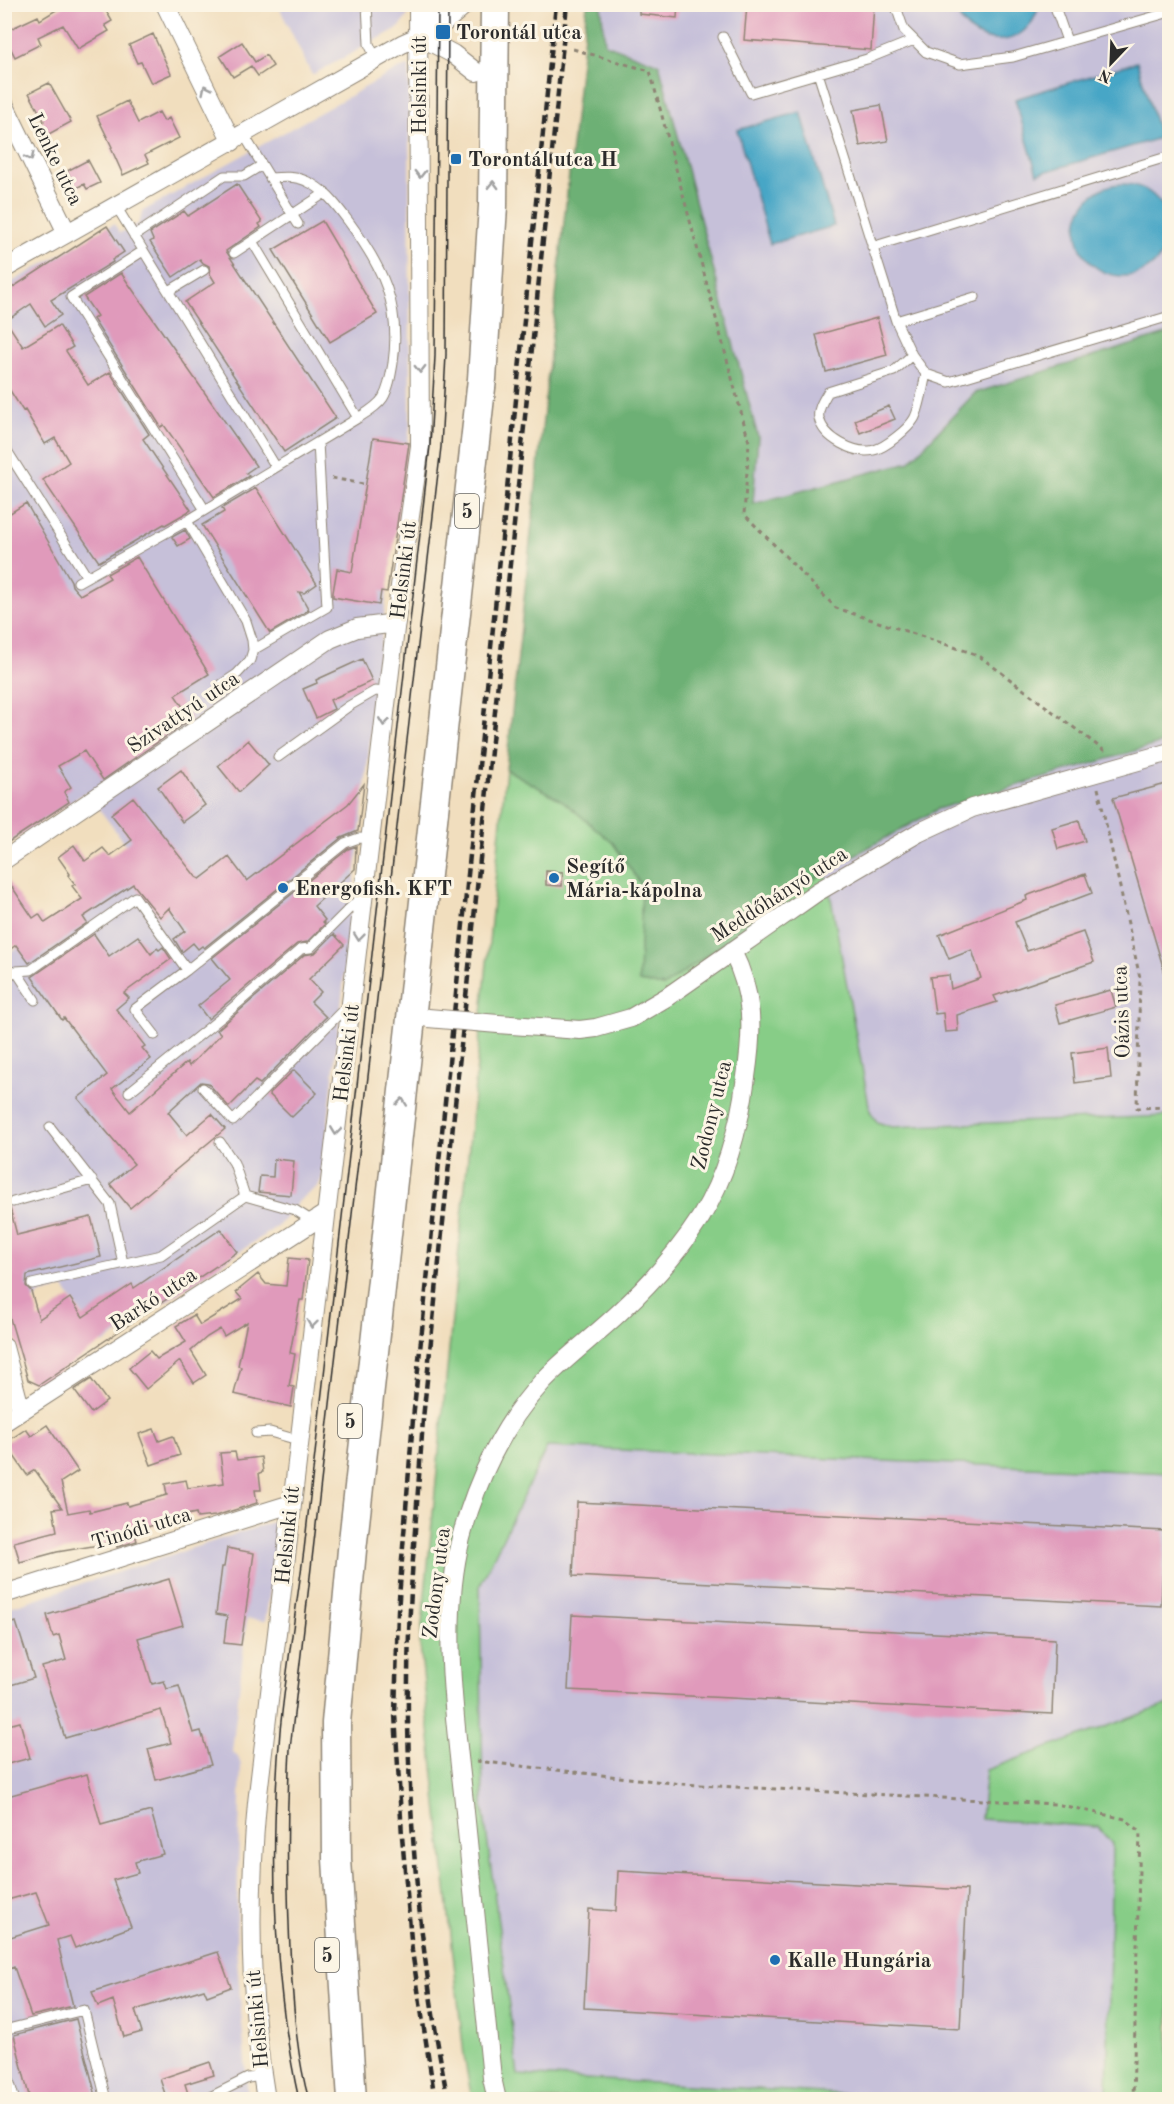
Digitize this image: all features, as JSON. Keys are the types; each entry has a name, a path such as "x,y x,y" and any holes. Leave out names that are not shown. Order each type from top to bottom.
{"main road":[{"name":"Helsinki út","path":"352,2100 337,1858 336,1723 406,1016 465,379 474,207 475,4"},
{"name":"Helsinki út","path":"336,2100 320,1810 323,1676 406,1016 482,379 493,206 495,4"}],"street":[{"path":"165,4 238,138"},
{"name":"Helsinki út","path":"266,2100 252,1976 250,1918 257,1803 298,1440 320,1218 352,1001 396,623 420,446 418,4"},
{"path":"419,36 444,4"},
{"path":"4,268 376,59 438,28 466,4"},
{"path":"419,36 448,51 476,72"},
{"name":"Lenke utca","path":"4,104 10,129 68,233"},
{"name":"Szivattyú utca","path":"4,860 330,639 357,628 396,623"},
{"name":"Meddőhányó utca","path":"406,1016 580,1030 617,1023 667,997 817,892 918,833 972,808 1170,752"},
{"name":"Zodony utca","path":"497,2100 492,2078 450,1651 452,1607 460,1541 470,1507 500,1440 519,1410 542,1382 622,1310 669,1260 702,1215 715,1191 732,1143 744,1092 751,1028 748,992 732,951"},
{"name":"Barkó utca","path":"4,1422 320,1218"},
{"path":"4,1347 21,1411"},
{"name":"Tinódi utca","path":"4,1594 291,1504"},
{"path":"4,2079 10,2100"}],"lane":[{"path":"367,4 369,44 376,59"},
{"path":"896,4 904,30 926,52 960,64 1013,57 1170,12"},
{"path":"1054,4 1067,41"},
{"path":"723,37 751,93 867,59 914,40"},
{"path":"818,73 896,321 912,355 926,374 949,382 1170,316"},
{"path":"238,138 262,165 298,224"},
{"path":"872,247 1170,156"},
{"path":"134,236 224,176 244,176 262,165"},
{"path":"4,446 52,521 82,580 187,521 374,407 386,391 395,348 394,312 386,284 357,234 325,193 314,184 302,179 270,178"},
{"path":"234,253 325,193"},
{"path":"116,206 276,467"},
{"path":"252,241 358,418"},
{"path":"143,251 71,297 205,510"},
{"path":"169,291 204,270"},
{"path":"896,321 975,297"},
{"path":"912,355 894,371 828,392 821,405 819,418 831,438 859,451 875,450 892,441 914,419 926,374"},
{"path":"253,650 327,607 318,442"},
{"path":"43,527 52,521"},
{"path":"187,521 246,621 252,640 253,650 250,660 222,684"},
{"path":"278,757 349,706 375,691 388,692"},
{"path":"155,1035 135,1009 345,843 359,838 370,839"},
{"path":"129,1092 222,1017 300,949 310,948 363,894"},
{"path":"4,977 16,970 31,970 135,897 187,970"},
{"path":"16,970 35,1000"},
{"path":"203,1088 233,1121 352,1001"},
{"path":"50,1126 110,1204 123,1263"},
{"path":"220,1142 234,1163 245,1196"},
{"path":"13,1202 92,1180"},
{"path":"245,1196 320,1218"},
{"path":"32,1284 161,1255 245,1196"},
{"path":"256,1433 270,1432 298,1440"},
{"path":"4,2030 84,2010 106,2100"},
{"path":"204,2100 248,2078 262,2076"}],"path":[{"path":"573,49 650,71 749,442 744,514 836,608 978,655 1124,766"},
{"path":"320,476 363,484"},
{"name":"Oázis utca","path":"1096,774 1140,978 1137,1108 1170,1107"},
{"path":"459,1760 681,1784 1056,1804 1125,1819 1140,1831 1133,2100"}],"shaded area":[{"path":"278,5 409,5 409,13 400,27 312,75"},
{"path":"601,5 1169,5 1169,333 975,393 909,462 753,504 758,437 605,44"},
{"path":"409,66 410,425 384,614 322,1178 318,1186 300,1200 279,1225 103,1344 64,1288 40,1294 5,1332 4,957 138,860 86,792 5,846 5,286 114,224 120,233 138,224 143,211 398,69"},
{"path":"1169,741 1169,1116 892,1127 877,1122 870,1111 826,871 938,809"},
{"path":"547,1447 1169,1473 1169,1704 987,1770 981,1819 1098,1827 1112,1844 1107,2099 925,2099 518,2076 483,1807 479,1585"},
{"path":"282,1519 265,1621 247,1619 232,1752 238,1757 241,1765 236,1946 248,2099 5,2099 4,1609"}],"green space":[{"path":"587,5 601,5 605,44 659,64 758,437 753,504 909,462 975,393 1169,333 1169,741 938,809 826,871 664,986 639,982 642,886 613,843 563,801 506,769"},
{"path":"506,769 563,801 613,843 642,886 639,982 664,986 826,871 870,1111 877,1122 892,1127 1169,1116 1170,1473 547,1447 480,1585 483,1807 518,2075 925,2099 472,2100 464,2056 420,1645"},
{"path":"1169,1704 1169,2099 1107,2099 1112,1844 1098,1827 981,1819 986,1770"}],"water":[{"path":"954,4 1039,5 1033,21 1023,32 1011,38 997,40 984,38 971,31 961,20"},
{"path":"1137,62 1160,138 1037,174 1015,99"},
{"path":"801,112 834,226 770,244 737,130"},
{"path":"1123,184 1141,188 1155,198 1165,212 1169,230 1165,248 1155,262 1141,272 1123,276 1105,272 1091,262 1081,248 1077,230 1081,212 1091,198 1105,188"}],"building":[{"path":"66,4 102,4 112,21 105,25 109,31 78,49 63,25 38,37 41,44 15,57 10,47 4,50 4,32 38,16 40,20"},
{"path":"639,4 678,4 677,18 639,14"},
{"path":"747,4 874,4 871,50 744,40"},
{"path":"153,34 171,74 151,83 141,62 137,63 129,45"},
{"path":"242,42 255,62 266,55 273,66 258,76 251,66 233,77 220,56"},
{"path":"49,83 71,122 47,135 41,123 44,121 29,93"},
{"path":"127,101 138,123 159,112 164,121 169,118 179,138 145,155 149,163 123,175 97,116"},
{"path":"881,105 888,141 860,146 853,110"},
{"path":"88,160 100,183 87,189 84,184 76,188 67,171"},
{"path":"237,184 262,222 259,224 261,227 226,251 336,418 284,452 185,302 215,282 210,274 209,266 200,259 173,277 150,242 153,240 150,233 184,211 188,216"},
{"path":"322,221 377,314 330,342 273,250"},
{"path":"107,226 124,252 112,260 113,262 51,300 61,315 45,326 31,304 6,321 23,347 59,325 73,347 66,351 88,385 110,372 149,434 143,439 191,510 99,562 43,480 69,462 55,438 45,444 4,381 4,293"},
{"path":"121,273 256,466 246,473 249,476 214,497 164,425 161,427 93,319 97,316 84,297"},
{"path":"877,318 887,355 826,372 816,335"},
{"path":"889,406 895,419 860,433 855,420"},
{"path":"373,438 409,443 387,592 381,591 379,605 333,597 337,569 352,572"},
{"path":"256,488 317,584 304,593 299,592 309,610 270,633 202,525 224,512 222,508"},
{"path":"26,503 72,586 80,595 110,578 107,574 137,557 209,674 175,695 191,719 103,780 84,751 58,766 71,787 64,792 69,802 4,845 4,517"},
{"path":"185,530 190,539 178,546 172,537"},
{"path":"362,659 372,681 330,700 334,709 316,718 303,689 317,683 316,680"},
{"path":"248,740 269,765 239,792 218,766"},
{"path":"181,770 205,805 182,822 158,787"},
{"path":"1170,783 1170,976 1166,977 1113,798"},
{"path":"364,784 358,831 341,838 204,948 202,946 198,949 193,943 182,952 174,939 185,931 169,908 160,917 133,884 83,917 87,923 29,963 16,945 4,954 4,875 33,918 39,914 45,923 82,899 72,886 75,884 58,857 74,845 85,861 103,848 110,856 132,840 111,814 133,797 196,877 200,879 229,857 247,881 348,804"},
{"path":"1079,820 1085,841 1058,849 1052,828"},
{"path":"356,846 355,869 314,906 325,920 323,922 325,924 307,942 297,944 208,1019 198,1006 230,980 212,958 348,849"},
{"name":"Segítő Mária-kápolna","path":"546,871 563,872 562,886 546,885"},
{"path":"1085,874 1092,893 1015,922 1027,951 1083,932 1094,962 994,996 997,1002 957,1015 958,1031 945,1032 943,1013 935,1014 930,977 949,975 951,989 981,978 972,950 949,959 939,935 1027,900 1026,896"},
{"path":"94,934 109,956 138,936 151,954 157,948 159,950 163,947 171,959 124,993 129,998 116,1009 145,1046 142,1048 151,1059 112,1089 130,1112 187,1062 189,1066 221,1034 217,1030 304,955 315,953 334,934 344,945 309,979 321,992 311,1002 326,1017 260,1084 255,1081 229,1107 208,1083 201,1082 168,1112 187,1135 212,1114 225,1129 130,1208 110,1184 134,1164 78,1098 107,1075 64,1018 62,1020 32,977"},
{"path":"1111,990 1116,1007 1060,1023 1055,1005"},
{"path":"1108,1048 1111,1078 1075,1083 1072,1053"},
{"path":"294,1070 317,1093 292,1117 269,1094"},
{"path":"274,1159 294,1161 291,1195 258,1192 260,1176 273,1177"},
{"path":"4,1206 10,1208 17,1235 91,1217 101,1257 27,1275 26,1286 31,1291 39,1319 70,1298 83,1317 132,1284 134,1288 221,1229 237,1252 39,1385 28,1380 4,1298"},
{"path":"289,1258 308,1260 303,1300 300,1300 290,1353 295,1354 289,1386 294,1387 291,1407 234,1394 241,1367 238,1366 247,1322 224,1336 220,1329 191,1351 206,1375 194,1383 180,1361 146,1389 129,1368 150,1351 157,1359 186,1342 176,1326 194,1315 200,1325 242,1299 236,1292 258,1274 266,1284 286,1286"},
{"path":"91,1379 107,1401 91,1413 74,1390"},
{"path":"47,1425 78,1471 61,1482 68,1513 89,1509 90,1512 127,1503 128,1506 167,1495 165,1484 186,1480 188,1488 224,1483 220,1453 235,1452 237,1460 261,1457 263,1472 259,1473 261,1490 255,1490 257,1503 215,1516 197,1518 196,1513 163,1520 164,1522 134,1531 137,1541 117,1547 116,1542 57,1552 20,1562 14,1542 57,1531 53,1509 62,1508 35,1470 27,1475 5,1443 26,1429 31,1436"},
{"path":"154,1429 159,1441 173,1436 180,1455 151,1465 139,1434"},
{"path":"577,1502 1165,1531 1161,1606 573,1576"},
{"path":"227,1548 254,1553 241,1645 224,1643 227,1616 216,1614 222,1567 224,1567"},
{"path":"169,1579 183,1625 138,1638 152,1684 164,1681 167,1689 179,1686 193,1733 201,1731 211,1765 156,1780 148,1749 171,1743 161,1710 65,1738 42,1667 66,1660 59,1635 53,1637 47,1615"},
{"path":"572,1615 1055,1639 1052,1714 568,1690"},
{"path":"16,1622 34,1678 4,1687 4,1626"},
{"path":"20,1722 30,1758 4,1765 4,1726"},
{"path":"87,1774 101,1825 151,1811 163,1854 135,1862 138,1873 113,1880 131,1927 75,1948 70,1936 57,1940 73,2006 31,2016 14,1967 4,1971 4,1939 49,1925 36,1892 4,1901 4,1797"},
{"name":"Kalle Hungária","path":"618,1871 967,1890 960,2029 584,2008 589,1909 616,1911"},
{"path":"218,1952 231,1987 207,1996 204,1989 135,2010 142,2032 124,2037 113,2000 98,2006 92,1992"},
{"path":"76,2019 97,2100 30,2100 14,2035"},
{"path":"210,2062 214,2075 185,2084 190,2100 167,2100 160,2079"}],"tram line":[{"path":"299,2100 290,2054 278,1962 274,1869 280,1731 304,1550 430,446 435,356 438,4"},
{"path":"309,2100 299,2051 291,1968 288,1858 290,1749 441,447 446,355 448,4"}],"railway":[{"path":"435,2100 412,1951 402,1836 395,1714 398,1611 413,1419 556,4"},
{"path":"448,2100 428,1979 414,1856 408,1732 411,1586 423,1419 567,4"}],"place":[{"name":"Torontál utca","path":"443,32"},
{"name":"Torontál utca H","path":"456,159"},
{"name":"Segítő Mária-kápolna","path":"554,878"},
{"name":"Energofish. KFT","path":"283,888"},
{"name":"Kalle Hungária","path":"775,1960"}]}
